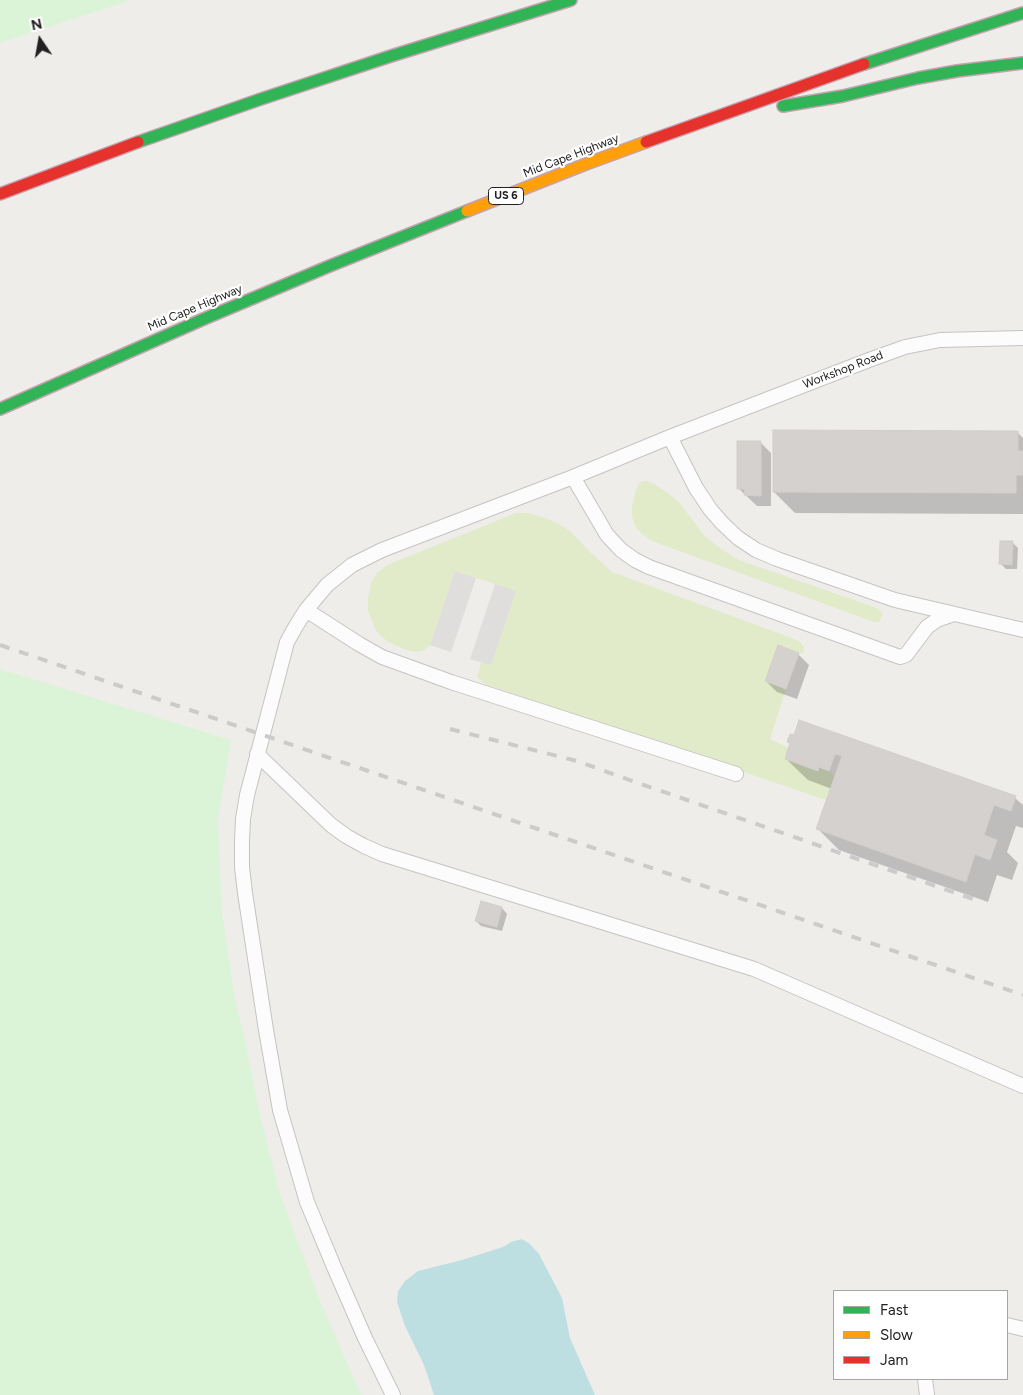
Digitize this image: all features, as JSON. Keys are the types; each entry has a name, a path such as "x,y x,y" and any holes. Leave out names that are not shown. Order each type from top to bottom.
{"highway":[{"path":"0,194 135,143 261,99 418,47 571,0"},
{"name":"Mid Cape Highway","path":"0,409 206,318 332,265 586,164 842,71 1023,13"},
{"path":"715,117 843,96 918,78 957,71 1023,63"}],"lane":[{"name":"Workshop Road","path":"393,1395 365,1338 307,1202 280,1110 242,867 243,819 257,754 287,642 306,610 327,585 352,565 366,557 869,360 905,348 940,340 1023,338"},
{"path":"670,437 696,488 710,509 738,538 756,550 895,600 1023,630"},
{"path":"573,477 607,535 621,550 649,567 900,657 906,655 927,627 937,620 954,614"},
{"path":"306,610 359,644 382,656 451,682 736,774"},
{"path":"257,754 331,825 364,846 382,854 754,969 1023,1086"},
{"path":"1008,1326 1023,1329"},
{"path":"925,1380 927,1395"}],"green space":[{"path":"0,0 131,0 0,43"},
{"path":"643,481 654,484 678,501 704,535 721,549 739,560 877,608 883,614 879,622 874,622 652,541 635,526 632,516 636,489 639,483"},
{"path":"516,513 528,513 546,518 570,531 612,572 800,642 804,647 803,653 778,645 765,681 786,689 770,739 789,748 785,759 818,771 819,767 835,776 826,800 485,684 478,678 478,674 481,662 491,665 495,584 455,571 430,645 425,650 417,652 406,650 388,642 376,631 368,611 368,598 371,583 377,573 387,565"},
{"path":"0,669 231,740 218,820 222,912 233,988 260,1115 280,1194 320,1301 361,1395 0,1395"}],"shaded area":[{"path":"455,571 476,578 451,652 430,645"},
{"path":"495,584 516,591 491,665 470,659"}],"water":[{"path":"522,1239 530,1244 539,1254 562,1298 570,1338 595,1395 434,1395 424,1365 405,1326 397,1302 398,1291 405,1281 418,1271 462,1260"}],"building":[{"path":"773,430 1018,431 1018,451 1023,451 1023,475 1016,475 1016,493 773,492"},
{"path":"737,441 761,441 761,496 744,495 745,489 737,489"},
{"path":"1000,541 1013,541 1012,565 999,564"},
{"path":"778,645 799,653 786,689 765,681"},
{"path":"799,720 1016,796 1011,811 994,805 984,835 997,840 990,860 975,854 966,882 816,829 842,756 835,754 829,771 819,767 818,771 785,759 790,743 787,742 790,734 794,735"},
{"path":"481,901 502,907 497,927 475,921"}],"railway":[{"path":"0,645 1023,995"},
{"path":"450,729 577,761 979,901"}],"traffic: fast":[{"path":"138,142 391,56 571,0"},
{"path":"864,64 1023,13"},
{"path":"783,106 843,96 918,78 957,71 1023,63"},
{"path":"0,409 206,318 467,211"}],"traffic: slow":[{"path":"467,211 646,142"}],"traffic: jam":[{"path":"646,142 864,64"},
{"path":"0,194 138,142"}]}
